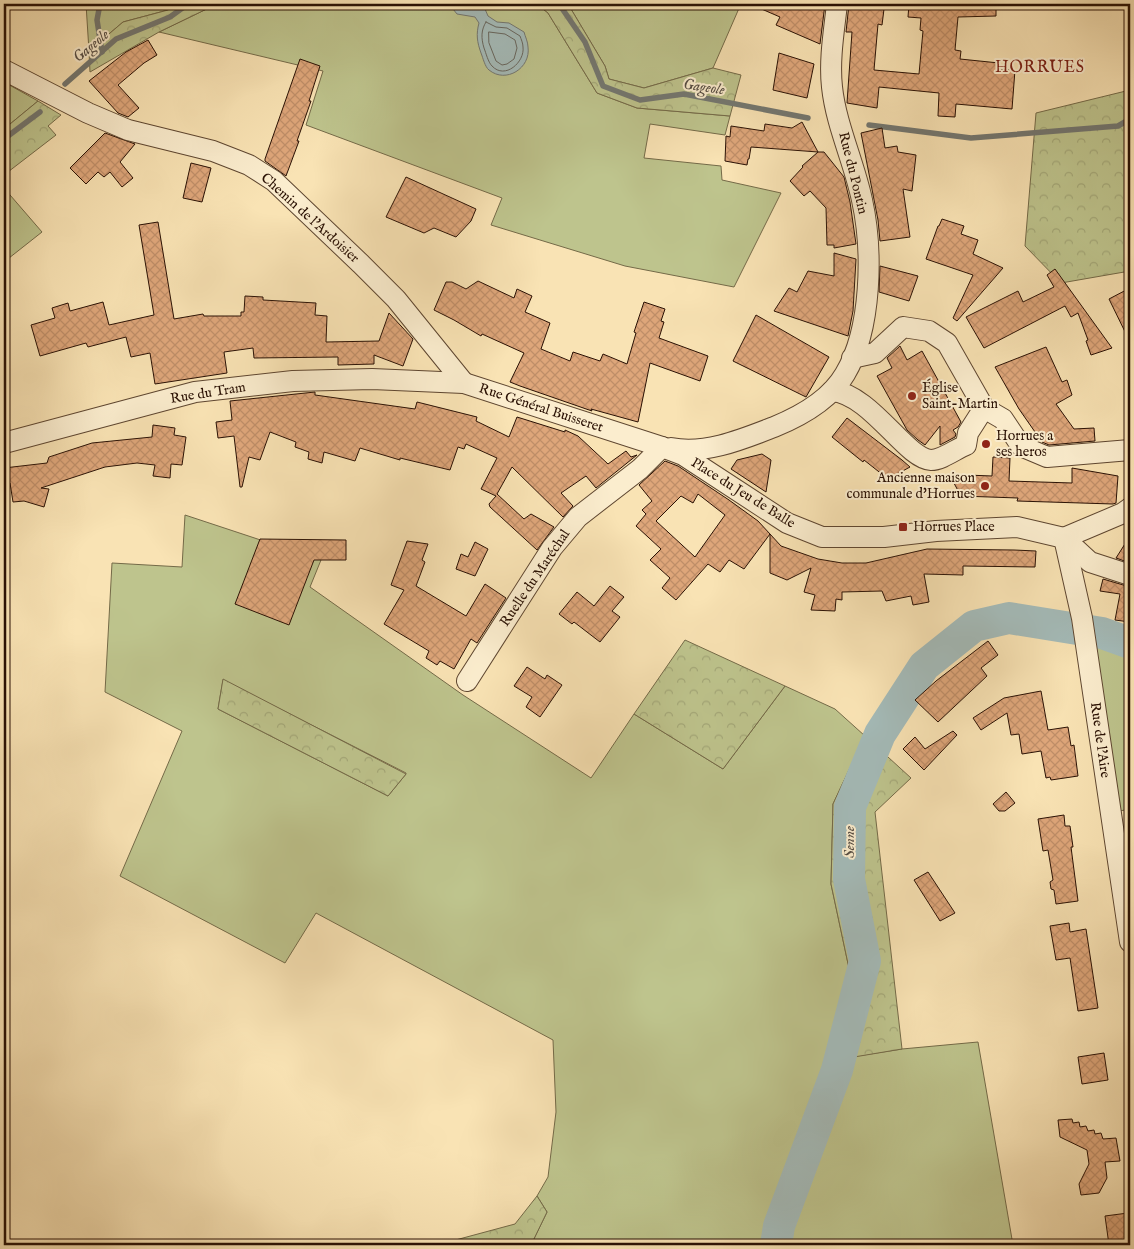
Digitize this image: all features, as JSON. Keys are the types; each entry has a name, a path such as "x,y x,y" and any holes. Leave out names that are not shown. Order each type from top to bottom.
{"street":[{"name":"Rue du Pontin","path":"662,447 682,450 702,449 760,432 786,422 810,409 832,391 845,374 852,358 863,320 869,264 862,200 837,113 832,88 831,70 837,4"},
{"name":"Chemin de l'Ardoisier","path":"4,70 88,113 128,130 213,151 257,170 274,182 296,202 396,299 464,383"},
{"path":"852,358 875,352 902,327 928,331 947,343 984,408 1003,419 1021,446 1047,457 1130,450"},
{"name":"Rue du Tram","path":"4,443 65,425 195,392 292,381 372,380 417,382"},
{"name":"Rue Général Buisseret","path":"417,382 464,383 662,447"},
{"path":"832,391 860,402 917,455 930,460 966,445 968,433 984,408"},
{"name":"Place du Jeu de Balle","path":"662,447 683,455 787,524 822,537 884,537 936,531 1017,527 1064,538"},
{"name":"Ruelle du Maréchal","path":"467,681 552,548 578,517 640,469 662,447"},
{"path":"1130,508 1124,513 1064,538 1090,562 1130,575"},
{"name":"Rue de l'Aire","path":"1064,538 1086,641 1130,942"}],"green space":[{"path":"86,4 176,4 168,10 123,22 89,51"},
{"path":"176,4 217,4 159,32 90,72 89,51 123,22 168,10"},
{"path":"217,4 537,4 548,13 597,93 637,108 730,116 725,135 650,124 644,158 721,166 722,180 781,193 734,287 625,266 491,225 502,198 306,125 323,71 159,32"},
{"path":"537,4 568,4 605,66 609,79 644,88 713,68 741,75 730,116 637,108 597,93 548,13"},
{"path":"568,4 734,4 740,6 713,68 644,88 609,79 605,66"},
{"path":"4,82 38,101 4,129"},
{"path":"1130,90 1130,271 1061,283 1025,246 1036,113"},
{"path":"38,101 61,115 48,126 56,135 4,175 4,129"},
{"path":"4,188 42,232 4,262"},
{"path":"185,515 321,560 310,587 463,695 591,778 634,714 723,769 785,686 835,709 865,736 833,804 831,884 850,973 825,1061 902,1049 978,1042 1013,1245 531,1245 547,1212 537,1196 548,1177 556,1112 553,1040 316,913 285,963 120,876 182,731 105,692 112,563 182,567","holes":["223,680 406,773 388,796 218,709"]},
{"path":"1072,620 1130,632 1130,809 1104,814"},
{"path":"685,640 785,686 723,769 634,714"},
{"path":"223,679 406,774 388,796 218,709"},
{"path":"865,736 911,778 875,812 902,1049 824,1062 850,973 831,884 833,804"},
{"path":"537,1196 547,1212 531,1245 437,1245 515,1224"}],"water":[{"path":"449,4 485,4 488,16 497,22 509,23 524,32 528,45 526,61 516,72 510,74 496,74 489,70 485,65 479,45 477,34 479,23 475,17 457,14"}],"building":[{"path":"750,4 825,4 820,44 776,25 780,17"},
{"path":"849,4 875,4 874,8 884,9 882,25 878,24 874,70 919,74 923,31 920,30 921,18 908,17 909,4 996,4 996,16 958,17 955,50 961,51 960,59 999,63 998,69 1015,70 1012,109 956,104 955,117 938,116 939,93 879,87 877,108 847,103 852,32 846,32"},
{"path":"148,40 157,55 144,63 118,85 139,108 128,117 118,113 89,81 126,52"},
{"path":"779,53 814,64 807,98 773,90"},
{"path":"300,59 320,66 309,101 311,101 297,141 299,141 286,176 265,161 265,159"},
{"path":"802,122 818,152 751,147 747,165 725,161 726,136 730,137 731,126 764,131 765,124 792,128"},
{"path":"882,128 885,148 897,146 898,152 916,155 912,191 903,189 910,237 880,241 878,220 861,133"},
{"path":"105,133 135,144 120,162 133,178 122,187 110,172 104,177 98,172 86,184 70,168"},
{"path":"818,152 824,152 844,177 856,244 834,248 834,245 827,245 826,208 810,191 804,196 790,181 802,166"},
{"path":"191,163 211,168 202,202 183,198"},
{"path":"406,177 476,209 471,221 456,237 434,228 424,233 386,217"},
{"path":"942,219 964,226 961,234 978,240 973,254 1003,268 957,321 953,318 973,275 926,259"},
{"path":"158,222 174,319 203,314 204,316 241,316 241,312 244,312 245,296 263,297 263,300 316,303 315,315 327,316 326,342 379,341 389,313 413,339 403,366 374,355 374,364 338,365 338,357 254,358 253,348 224,352 227,373 155,384 150,353 131,357 126,337 88,347 86,343 40,356 31,325 55,318 52,308 68,303 70,311 103,302 109,325 154,315 139,225"},
{"path":"834,253 856,259 853,311 848,336 774,311 789,288 797,292 808,271 834,276"},
{"path":"880,266 918,276 909,301 879,292"},
{"path":"1055,269 1112,348 1091,355 1086,341 1088,340 1078,313 1071,317 1065,306 984,348 966,317 1018,291 1023,302 1054,287 1047,275"},
{"path":"478,281 514,298 517,289 532,296 525,312 550,323 541,349 570,361 573,352 600,361 603,354 627,364 636,333 634,332 644,302 665,309 661,321 664,322 659,338 708,356 700,381 650,363 638,422 591,409 592,411 510,382 524,353 482,334 481,336 434,310 446,282 452,282 466,289"},
{"path":"1130,288 1130,342 1109,299"},
{"path":"756,315 829,357 806,397 733,361"},
{"name":"Église Saint-Martin","path":"900,346 907,360 922,351 961,422 953,430 956,434 955,437 940,445 940,426 925,445 907,430 877,376 892,368 887,358"},
{"path":"1046,347 1062,382 1067,380 1072,395 1056,404 1074,429 1094,428 1095,441 1049,445 1042,442 1019,409 995,367"},
{"path":"315,392 315,395 415,409 417,402 477,417 476,421 509,437 517,417 565,432 565,430 578,436 608,464 626,451 631,457 637,455 596,488 586,476 561,493 573,506 563,517 512,467 497,494 524,519 531,514 554,527 537,550 490,507 489,504 496,496 481,489 497,458 466,444 464,449 458,447 450,470 400,458 400,460 360,448 355,461 324,452 322,463 308,459 309,452 295,447 296,442 270,432 260,460 249,457 242,487 240,487 234,436 218,438 216,422 232,420 230,401"},
{"path":"847,418 910,467 888,479 864,460 863,462 832,437"},
{"path":"153,425 175,428 174,435 186,437 182,465 171,464 170,478 153,476 155,465 137,463 105,467 41,488 49,489 44,507 24,501 13,502 10,483 4,483 4,468 47,463 49,457 92,443 152,437"},
{"path":"762,454 771,460 766,492 731,469 737,460"},
{"path":"993,457 1010,458 1009,481 1072,483 1072,468 1118,476 1116,503 1017,501 1018,498 961,496 950,476 992,476"},
{"path":"665,461 678,466 729,500 758,521 770,534 744,569 729,560 720,572 708,564 676,600 662,588 670,578 650,560 661,549 636,526 646,514 642,510 652,501 639,485","holes":["698,494 725,515 695,557 656,521 681,496 693,503"]},
{"path":"770,534 781,546 818,559 842,563 866,563 927,549 1014,550 1036,551 1035,567 963,566 963,575 924,574 929,602 913,605 911,596 886,601 882,591 842,592 842,600 836,599 835,611 811,610 815,595 804,592 811,568 787,580 770,573"},
{"path":"1130,536 1130,563 1116,558"},
{"path":"260,539 346,540 346,560 314,560 289,625 235,604"},
{"path":"407,541 428,544 422,560 425,562 416,586 466,616 485,584 506,598 477,643 471,639 454,669 440,661 437,665 426,658 429,651 384,624 404,590 391,585"},
{"path":"475,542 488,549 475,576 456,569 461,554 468,557"},
{"path":"1103,579 1130,587 1130,622 1115,620 1120,594 1100,591"},
{"path":"610,586 624,597 612,611 620,617 600,642 574,622 572,624 559,614 577,592 594,606"},
{"path":"988,641 998,655 981,668 987,676 938,722 915,700 936,681"},
{"path":"527,667 545,679 547,675 562,685 540,717 526,707 532,697 514,686"},
{"path":"1041,691 1048,730 1068,727 1071,746 1074,745 1078,776 1051,780 1050,777 1046,778 1041,751 1022,754 1019,734 1011,735 1007,713 981,730 973,718 1004,698"},
{"path":"953,731 957,735 924,770 903,749 915,737 925,749"},
{"path":"1006,792 1015,803 1005,811 999,811 993,804"},
{"path":"1064,815 1065,826 1070,826 1078,901 1056,904 1054,890 1051,889 1050,882 1053,880 1048,850 1043,851 1038,819"},
{"path":"928,872 955,913 940,921 914,880"},
{"path":"1069,923 1070,932 1086,929 1098,1008 1078,1011 1070,958 1056,960 1050,926"},
{"path":"1104,1053 1108,1080 1082,1084 1078,1057"},
{"path":"1072,1119 1073,1123 1079,1122 1080,1127 1086,1126 1088,1131 1094,1130 1095,1134 1101,1133 1103,1139 1116,1138 1120,1161 1105,1162 1107,1178 1099,1193 1081,1195 1079,1184 1089,1164 1087,1150 1060,1137 1058,1120"},
{"path":"1128,1213 1130,1243 1109,1245 1105,1216"}],"waterway":[{"path":"100,4 97,20 102,52"},
{"name":"Gageole","path":"65,84 116,39 170,17 188,4"},
{"name":"Gageole","path":"559,4 585,42 603,86 640,100 684,94 808,118"},
{"name":"Gageole","path":"4,139 40,112"},
{"name":"Gageole","path":"869,125 971,138 1118,126 1130,119"},
{"name":"Senne","path":"776,1245 779,1226 837,1070 865,961 849,879 850,807 880,734 924,666 974,626 1009,618 1102,633 1130,643"}],"place":[{"name":"Église Saint-Martin","path":"912,396"},
{"name":"Horrues a ses heros","path":"986,444"},
{"name":"Ancienne maison communale d'Horrues","path":"985,486"},
{"name":"Horrues Place","path":"903,527"}],"district":[{"name":"HORRUES","path":"1040,68"}]}
